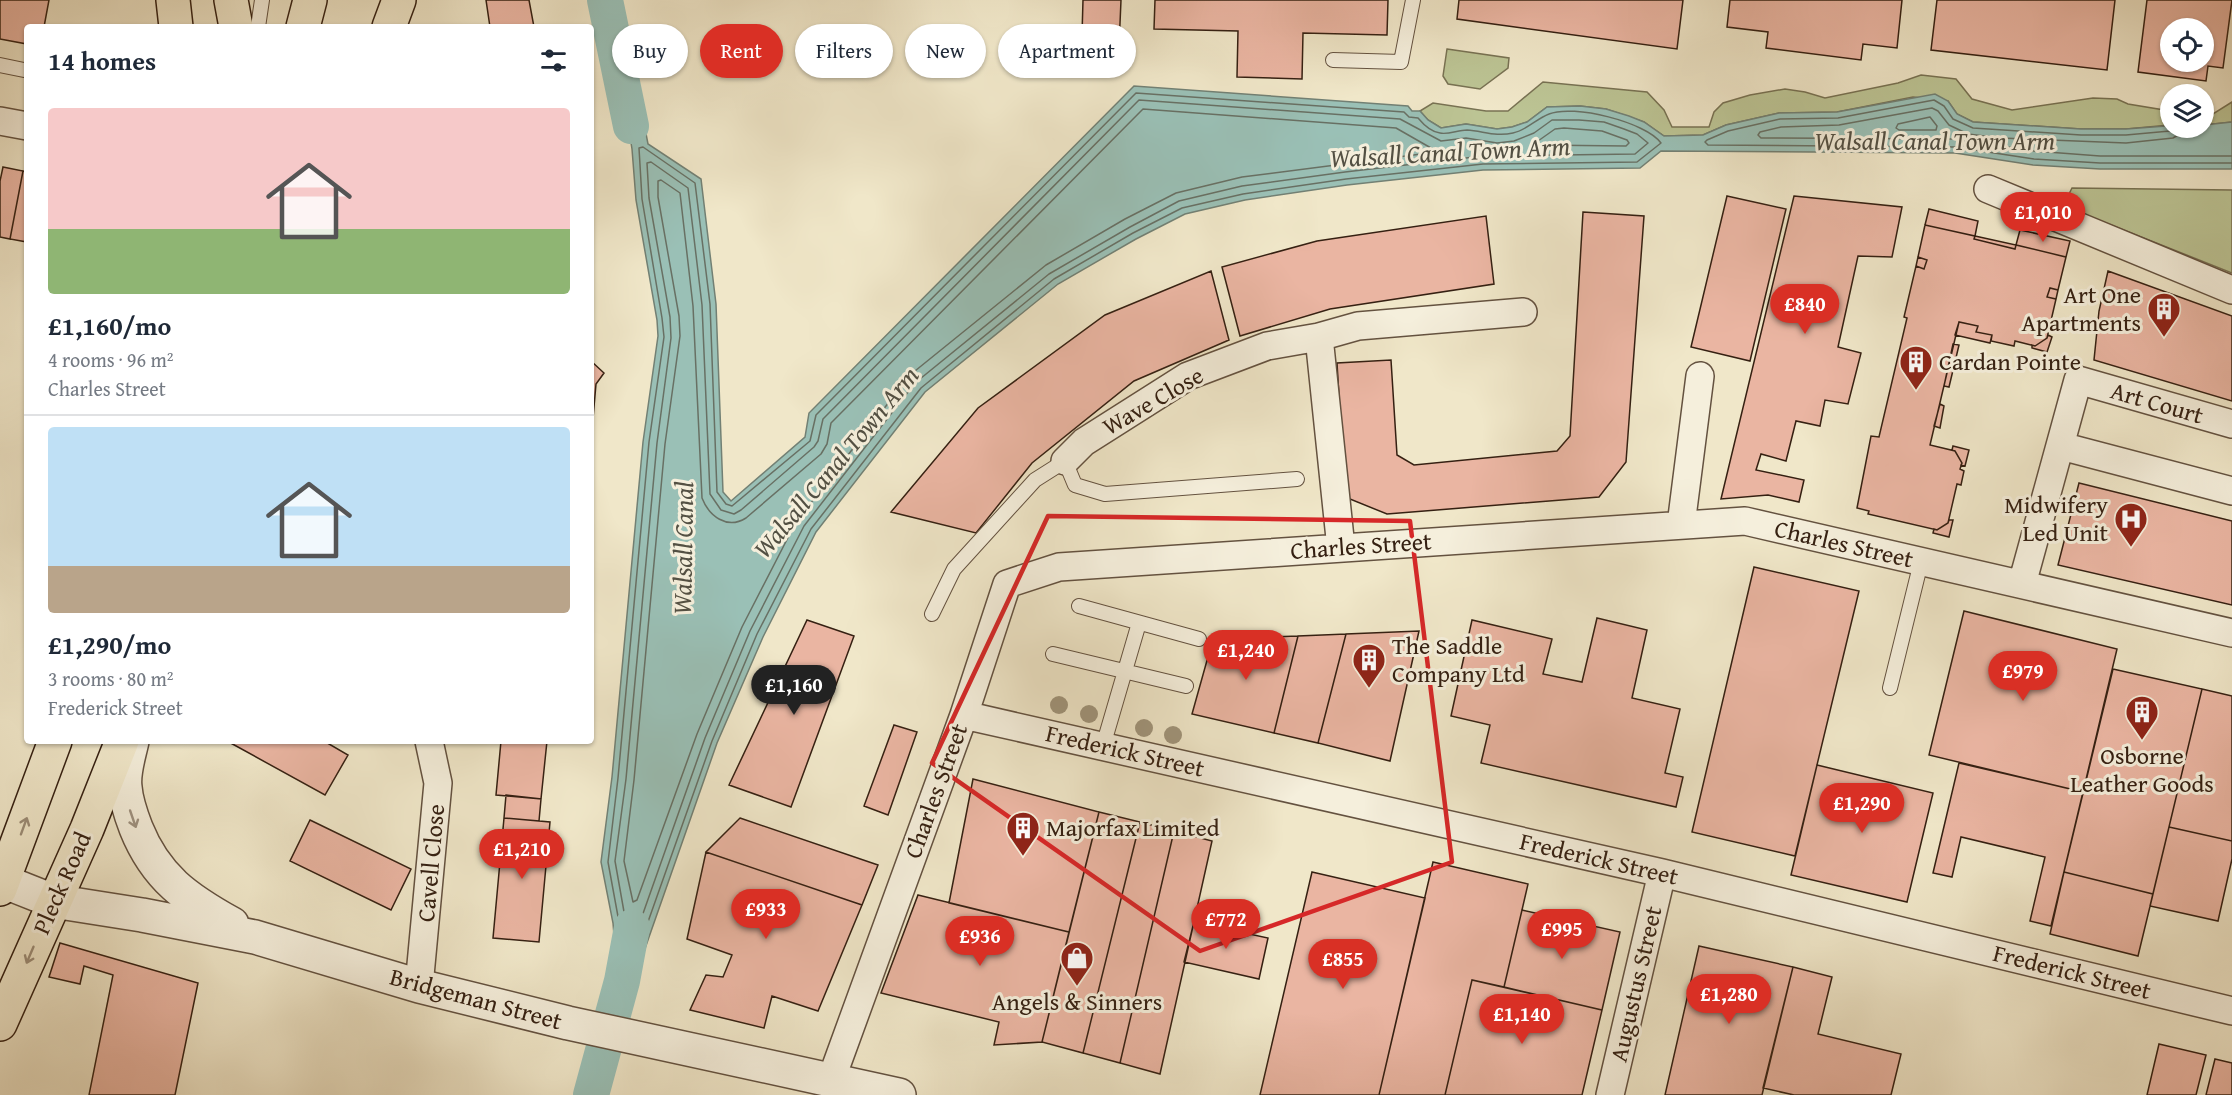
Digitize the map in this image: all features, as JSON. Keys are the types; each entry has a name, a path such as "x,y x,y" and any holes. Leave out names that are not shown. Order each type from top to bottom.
{"highway":[{"path":"173,0 176,24"},
{"path":"231,0 235,24"},
{"path":"304,24 310,0"},
{"path":"390,24 399,0"},
{"path":"1,883 54,744"},
{"name":"Pleck Road","path":"0,1024 87,829 121,744"}],"street":[{"path":"0,121 24,125"},
{"path":"1988,189 2232,290"},
{"name":"Wave Close","path":"1065,461 1084,442 1188,376 1267,346 1358,326 1523,312"},
{"path":"1319,336 1341,548"},
{"path":"1681,525 1700,376"},
{"name":"Art Court","path":"2022,584 2079,380 2232,424"},
{"path":"2061,446 2232,491"},
{"name":"Charles Street","path":"831,1080 964,715 1007,584 1059,567 1745,521 2232,633"},
{"name":"Frederick Street","path":"964,715 1662,873 2232,1011"},
{"path":"131,744 124,786 131,815 143,846 157,868 192,900 255,937"},
{"name":"Cavell Close","path":"420,986 438,783 430,744"},
{"name":"Augustus Street","path":"1610,1095 1662,873"},
{"name":"Bridgeman Street","path":"1,883 53,901 142,915 255,937 420,986 568,1023 899,1095"}],"lane":[{"path":"258,24 262,0"},
{"path":"1333,60 1401,62 1413,0"},
{"path":"0,65 24,69"},
{"path":"932,614 954,569 1035,480 1065,461 1075,485 1106,494 1297,479"},
{"path":"1890,688 1921,562"},
{"path":"1079,606 1199,639"},
{"path":"1103,746 1139,623"},
{"path":"1053,654 1186,686"}],"highlighted area":[{"path":"1048,516 1410,521 1452,862 1200,951 932,763"}],"green space":[{"path":"1447,49 1509,58 1508,68 1480,89 1448,84 1443,76"},
{"path":"1921,75 1956,79 1972,99 2012,110 2093,98 2117,99 2128,104 2160,109 2160,126 2081,129 1973,122 1957,114 1948,101 1913,97 1837,112 1779,113 1726,125 1703,135 1664,136 1644,122 1606,109 1580,106 1547,107 1527,122 1497,129 1466,124 1441,128 1428,120 1420,111 1433,103 1486,111 1508,111 1543,82 1647,92 1664,110 1672,127 1709,127 1714,112 1723,103 1750,95 1785,89 1825,98 1898,83"},
{"path":"2232,102 2232,122 2214,124 2214,113"},
{"path":"2072,188 2232,190 2232,273 2063,206"}],"water":[{"path":"608,0 620,0 625,24 612,25"},
{"name":"Walsall Canal Town Arm","path":"621,78 635,78 648,144 701,179 716,304 723,492 731,501 805,437 809,413 1134,86 1408,106 1412,111 1420,111 1428,120 1441,128 1466,124 1497,129 1512,127 1527,122 1547,107 1580,106 1606,109 1629,116 1644,122 1664,136 1703,135 1726,125 1779,113 1837,112 1935,94 1948,101 1957,114 1973,122 2081,129 2160,126 2160,138 2214,138 2214,124 2232,122 2232,169 2100,169 2033,165 1955,153 1661,151 1640,168 1483,170 1347,185 1245,200 1185,214 1136,239 1058,284 925,392 816,532 763,637 717,743 635,977 617,972 613,923 601,862 612,777 643,442 658,336 636,200 632,149"}],"building":[{"path":"0,0 49,0 45,24 24,24 24,43 0,39"},
{"path":"486,0 529,0 533,24 490,24"},
{"path":"1083,0 1121,0 1120,24 1082,24"},
{"path":"1155,0 1388,0 1387,35 1303,33 1302,79 1237,77 1238,31 1154,29"},
{"path":"1459,0 1683,0 1677,49 1457,19"},
{"path":"1730,0 1902,0 1897,48 1863,44 1861,60 1766,48 1768,32 1727,27"},
{"path":"1937,0 2115,0 2107,70 1931,50"},
{"path":"2147,0 2232,0 2223,68 2214,67 2214,18 2160,18 2160,72 2207,72 2206,81 2138,72"},
{"path":"3,167 23,171 10,239 0,237 0,181"},
{"path":"23,171 24,241 10,239"},
{"path":"1727,196 1786,209 1750,361 1691,347"},
{"path":"1794,196 1902,207 1892,257 1858,256 1838,347 1861,353 1848,404 1825,400 1820,426 1796,421 1786,461 1761,454 1756,470 1804,480 1799,502 1768,495 1721,499"},
{"path":"1929,209 1978,221 1975,236 1925,225"},
{"path":"1583,212 1644,216 1626,462 1599,497 1387,514 1345,497 1337,363 1391,360 1397,455 1414,465 1557,451 1570,436"},
{"path":"1486,216 1494,284 1330,309 1240,336 1222,267 1317,241"},
{"name":"Cardan Pointe","path":"1925,225 1975,236 1974,239 2015,249 2016,245 2066,257 2058,290 2050,288 2047,297 2056,299 2047,338 2035,346 2015,341 2014,346 1991,341 1992,335 1976,332 1978,326 1959,322 1930,445 1955,451 1962,463 1960,469 1964,471 1961,485 1957,484 1948,523 1937,530 1868,514 1869,511 1857,508 1871,436 1879,437 1907,318 1904,317 1916,266 1924,269 1927,260 1918,257"},
{"path":"2020,230 2070,241 2066,257 2016,245"},
{"path":"1975,236 2016,245 2015,249 1974,239"},
{"path":"1918,257 1927,260 1924,269 1916,266"},
{"path":"1211,271 1229,340 1134,381 1032,463 976,533 891,512 978,408 1105,315"},
{"name":"Art One Apartments","path":"2108,271 2232,316 2232,401 2094,360 2099,311"},
{"path":"2050,288 2058,290 2056,299 2047,297"},
{"path":"1959,322 1978,326 1976,332 1992,335 1990,343 1955,335"},
{"path":"2048,335 2052,337 2047,352 2032,348 2032,345 2035,346"},
{"path":"1953,344 1959,345 1949,387 1944,386"},
{"path":"594,364 604,373 596,384 594,407"},
{"path":"1940,404 1944,406 1940,428 1934,426"},
{"path":"1953,446 1969,450 1965,466 1961,465 1955,451 1952,450"},
{"path":"2079,483 2232,521 2232,605 2058,565"},
{"path":"1949,520 1953,520 1949,537 1933,533 1934,529 1937,530"},
{"path":"1754,567 1859,591 1795,856 1692,832"},
{"path":"1964,611 2117,649 2083,792 1929,755"},
{"path":"1597,618 1647,630 1632,698 1680,709 1665,773 1683,777 1676,807 1481,763 1490,725 1451,716 1472,620 1552,639 1543,674 1582,682"},
{"path":"807,620 854,636 791,807 729,785"},
{"name":"The Saddle Company Ltd","path":"1419,631 1390,761 1318,743 1346,634"},
{"path":"1346,634 1318,743 1274,733 1298,636"},
{"path":"1298,636 1274,733 1192,714 1213,639"},
{"name":"Osborne Leather Goods","path":"2113,669 2202,689 2153,894 2064,872"},
{"path":"2202,689 2232,696 2232,841 2169,827"},
{"path":"894,725 917,732 888,815 864,806"},
{"path":"232,744 329,744 348,755 325,795"},
{"path":"501,744 547,744 541,799 496,795"},
{"path":"1959,763 2083,792 2051,926 2030,921 2045,857 1961,837 1952,877 1933,873"},
{"path":"1817,765 1933,793 1907,902 1791,875"},
{"name":"Majorfax Limited","path":"973,779 1099,812 1069,932 949,903"},
{"path":"506,795 541,799 539,821 504,818"},
{"name":"Angels & Sinners","path":"1099,812 1140,822 1083,1053 1042,1042"},
{"path":"504,818 550,822 539,942 493,938"},
{"path":"740,818 878,865 862,905 706,852"},
{"path":"310,820 411,869 391,910 290,861"},
{"path":"1140,822 1174,831 1120,1063 1083,1053"},
{"path":"2169,827 2232,841 2232,859 2218,921 2150,906"},
{"path":"1174,831 1212,841 1160,1074 1120,1063"},
{"path":"706,852 862,905 818,1011 772,996 764,1028 690,1010 706,975 723,977 732,955 687,939"},
{"path":"1433,862 1528,884 1522,910 1504,987 1472,980 1445,1095 1379,1095"},
{"path":"1312,872 1425,898 1379,1095 1260,1095"},
{"path":"2064,872 2153,894 2138,956 2050,934"},
{"path":"918,895 1069,932 1042,1042 994,1045 999,1022 881,993"},
{"path":"1522,910 1620,932 1602,1010 1504,987"},
{"path":"1194,922 1268,938 1259,979 1184,962"},
{"path":"60,943 198,983 175,1095 89,1095 113,975 84,966 80,984 49,977"},
{"path":"1699,946 1793,967 1762,1095 1665,1095"},
{"path":"1793,967 1832,977 1818,1034 1901,1054 1891,1095 1794,1095 1763,1088"},
{"path":"1472,980 1602,1010 1582,1095 1445,1095"},
{"path":"2159,1044 2206,1055 2196,1095 2147,1095"},
{"path":"2215,1059 2232,1063 2232,1095 2206,1095"}],"waterway":[{"name":"Walsall Canal","path":"605,0 631,126"},
{"name":"Walsall Canal","path":"591,1095 622,981 632,927"}],"place":[{"name":"Art One Apartments","path":"2164,338"},
{"name":"Cardan Pointe","path":"1916,391"},
{"name":"Midwifery Led Unit","path":"2131,548"},
{"name":"The Saddle Company Ltd","path":"1369,689"},
{"name":"Osborne Leather Goods","path":"2142,741"},
{"name":"Majorfax Limited","path":"1023,857"},
{"name":"Angels & Sinners","path":"1077,987"}]}
